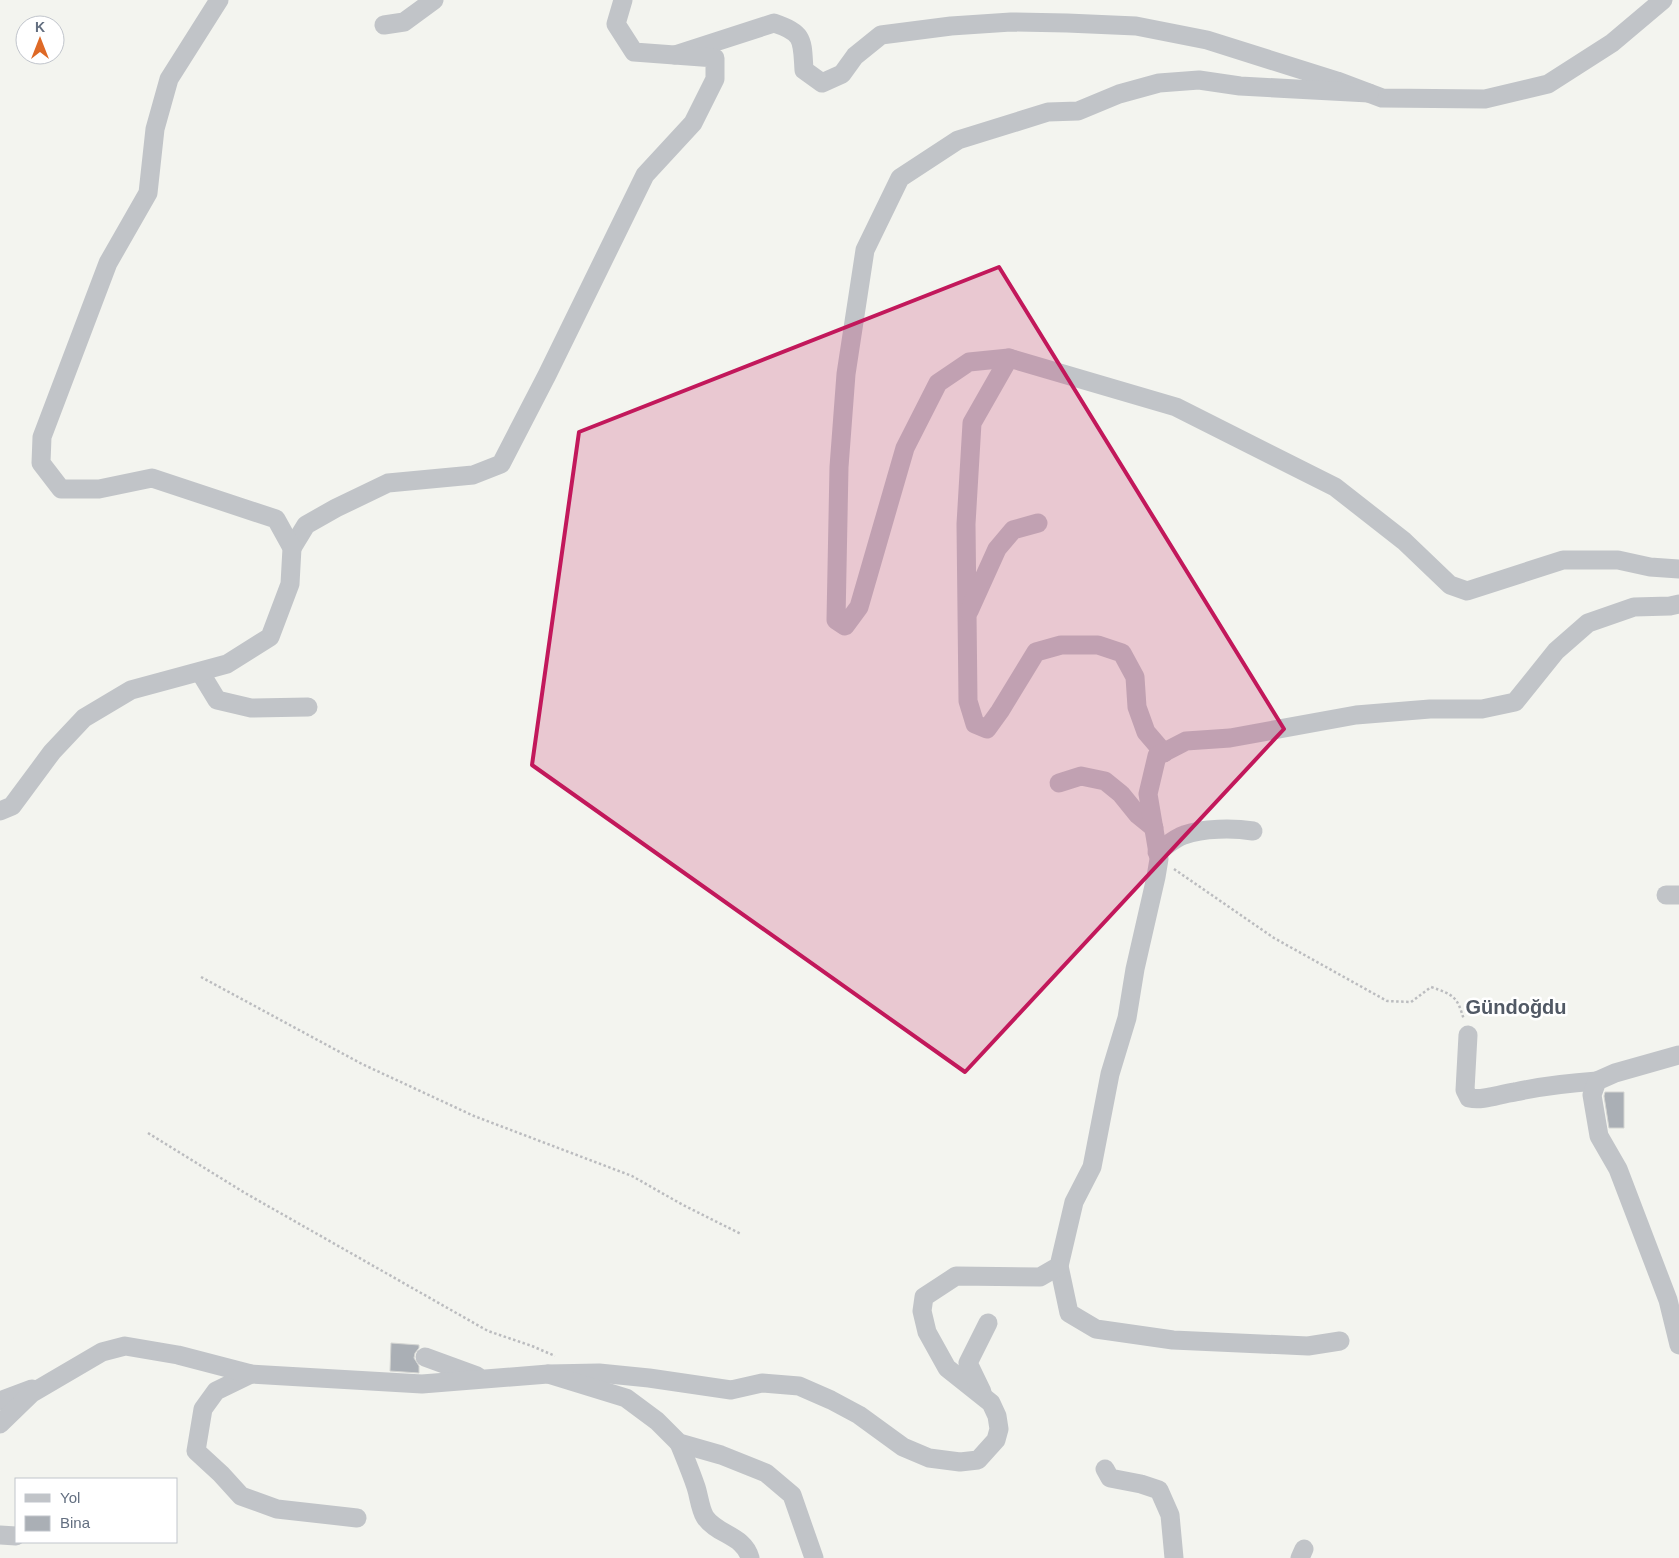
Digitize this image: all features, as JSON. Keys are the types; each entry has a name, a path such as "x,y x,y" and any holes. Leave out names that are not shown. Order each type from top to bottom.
{"street":[{"path":"219,0 169,79 155,129 148,193 108,263 42,437 41,463 61,489 99,489 152,478 204,494 276,519 292,548"},
{"path":"384,25 404,22 434,0"},
{"path":"0,811 12,806 52,752 84,718 131,690 228,664 270,637 290,584 292,548 306,525 388,483 473,475 501,464 645,175 693,123 715,79 715,58 634,52 616,24 623,0"},
{"path":"675,55 774,23 790,28 802,40 804,70 822,83 842,74 855,56 881,35 952,26 1011,22 1136,26 1207,40 1327,77 1382,98 1485,99 1548,84 1612,43 1663,0"},
{"path":"1369,93 1240,86 1199,80 1158,83 1119,94 1078,111 1048,112 958,140 900,178 865,250 849,355 839,467 836,620 845,626 859,607 905,448 938,383 969,362 1009,358 1176,407 1335,487 1404,542 1450,585 1467,591 1563,560 1618,560 1650,567 1679,569"},
{"path":"1009,358 972,423 966,524 968,701 976,724 986,729 1000,711 1036,652 1062,645 1098,644 1122,653 1136,677 1138,706 1146,732 1164,752"},
{"path":"967,617 996,549 1014,530 1038,522"},
{"path":"1340,1341 1308,1346 1173,1340 1096,1329 1069,1313 1059,1266 1074,1202 1092,1167 1110,1074 1127,1018 1135,969 1156,877 1158,855 1148,794 1156,756 1186,741 1230,738 1356,715 1430,709 1482,709 1515,702 1556,651 1588,623 1634,607 1679,604"},
{"path":"200,672 217,700 251,708 308,707"},
{"path":"1058,783 1081,776 1105,781 1120,794 1138,815 1154,828"},
{"path":"1158,855 1184,835 1215,829 1253,831"},
{"path":"1468,1035 1465,1090 1469,1098 1478,1100 1548,1086 1597,1081 1615,1072 1679,1055"},
{"path":"1597,1081 1592,1095 1598,1136 1618,1169 1668,1300 1679,1345"},
{"path":"0,1424 32,1393 51,1381 102,1352 125,1346 178,1355 252,1374 422,1384 548,1374 599,1373 731,1390 762,1383 799,1386 859,1415 903,1447 929,1458 960,1462 978,1460 996,1440 998,1429 997,1416 991,1403 947,1368 928,1332 922,1311 924,1297 956,1276 1040,1276 1059,1266"},
{"path":"985,1398 968,1363 988,1323"},
{"path":"425,1357 486,1379"},
{"path":"252,1374 216,1391 203,1409 196,1451 241,1496 278,1509 357,1518"},
{"path":"548,1374 626,1398 658,1421 679,1443 696,1486 705,1517 714,1526 736,1538 749,1551 750,1558"},
{"path":"0,1401 51,1381"},
{"path":"679,1443 721,1455 766,1473 792,1495 814,1558"},
{"path":"1105,1469 1110,1478 1141,1484 1159,1490 1170,1515 1174,1558"},
{"path":"0,1535 15,1536"}],"path":[{"path":"1158,855 1274,938 1387,1001 1411,1002 1432,987 1452,995 1460,1006 1468,1035"},
{"path":"200,976 362,1064 474,1116 632,1176 683,1205 742,1234"},
{"path":"148,1133 245,1193 488,1330 558,1358"}],"highlighted area":[{"path":"999,267 1284,729 965,1072 532,765 579,432"}],"building":[{"path":"1605,1092 1624,1092 1624,1128 1609,1128"},
{"path":"391,1343 419,1345 414,1358 419,1366 419,1373 390,1371"}],"district":[{"name":"Gündoğdu","path":"1516,1007"}]}
